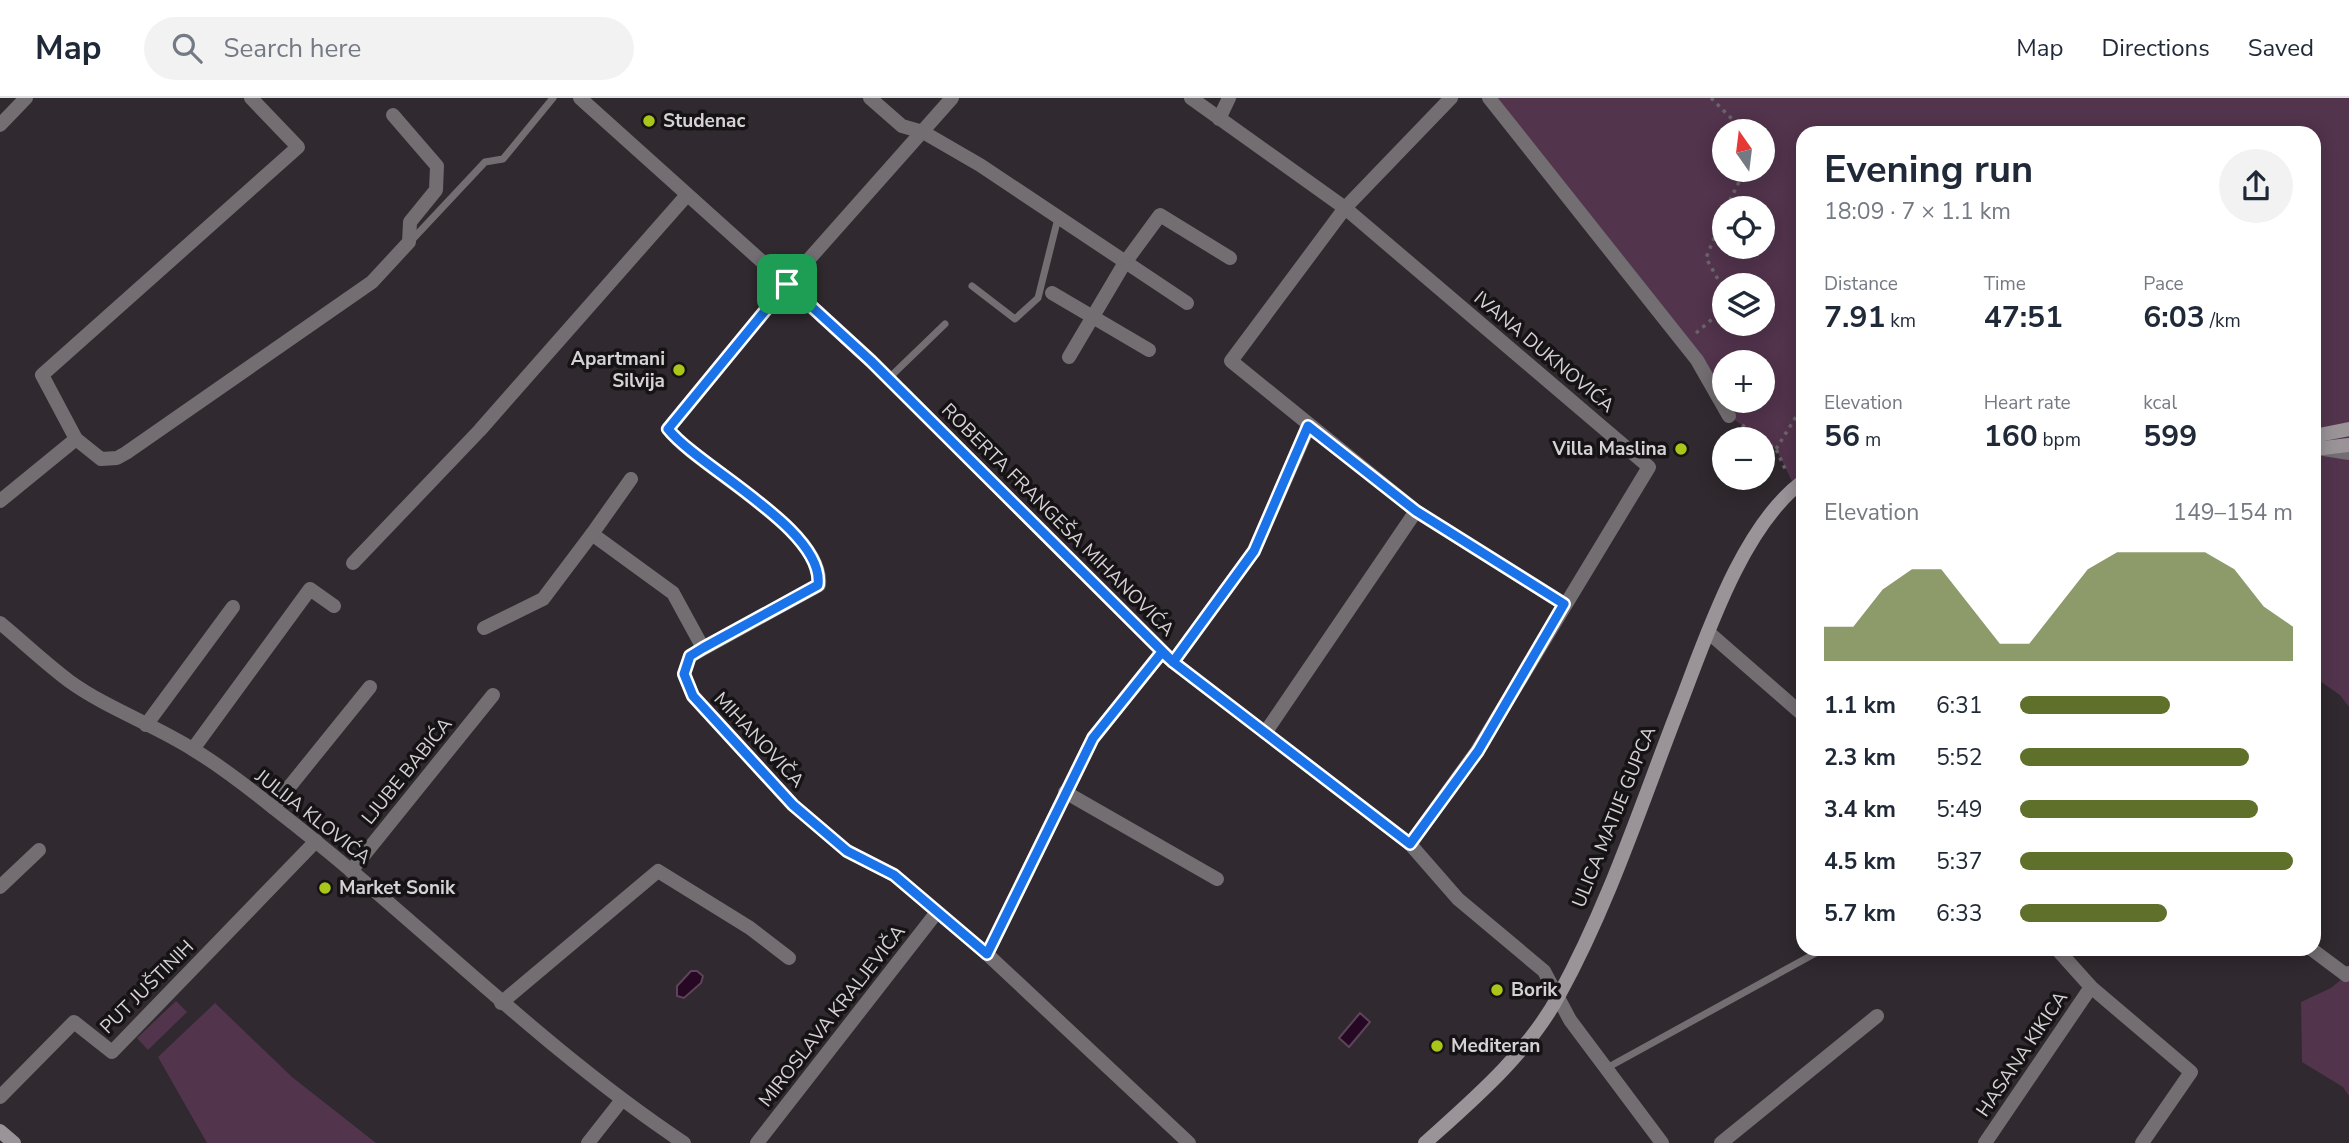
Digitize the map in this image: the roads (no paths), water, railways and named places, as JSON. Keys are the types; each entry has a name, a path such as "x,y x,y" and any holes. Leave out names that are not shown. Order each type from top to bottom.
{"street":[{"path":"0,125 26,98"},
{"path":"251,98 298,147 42,375 76,439 101,459 117,458 126,453 372,282 410,242 410,222 436,190 437,166 393,116"},
{"name":"ROBERTA FRANGEŠA MIHANOVIĆA","path":"580,98 889,379 1167,657 1410,844 1458,899 1544,971 1570,1020 1604,1069 1662,1143"},
{"path":"870,98 902,126 923,132 981,164 1124,264 1187,303"},
{"path":"787,284 952,98"},
{"name":"IVANA DUKNOVIĆA","path":"1191,98 1345,208 1649,467 1564,604 1478,751 1410,844"},
{"path":"1219,118 1229,98"},
{"path":"1451,98 1345,208 1231,361 1416,511 1564,604"},
{"path":"1489,98 1683,344 1730,416"},
{"path":"353,564 480,430 687,195"},
{"path":"1069,357 1124,264 1160,215 1230,258"},
{"name":"MIHANOVIČA","path":"787,284 665,434 747,490 788,527 820,575 818,585 690,656 684,674 693,696 793,805 847,851 894,875 987,954 1189,1143"},
{"path":"1052,293 1149,350"},
{"path":"987,954 1093,738 1167,657 1254,551 1308,426"},
{"path":"2321,435 2349,429"},
{"path":"0,501 76,439"},
{"path":"2321,449 2349,445"},
{"path":"2321,449 2349,453"},
{"path":"484,628 544,598 631,479"},
{"name":"ULICA MATIJE GUPCA","path":"1425,1143 1518,1053 1559,996 1606,895 1722,595 1754,538 1796,493"},
{"path":"1265,733 1416,511"},
{"path":"593,534 673,593 703,648"},
{"path":"193,749 310,589 334,606"},
{"path":"146,725 233,607"},
{"name":"JULIJA KLOVIĆA","path":"0,623 68,680 117,711 193,749 273,807 351,871 501,1003 621,1101 684,1143"},
{"path":"1708,632 1796,709"},
{"path":"273,807 370,687"},
{"name":"LJUBE BABIĆA","path":"351,871 493,695"},
{"path":"1065,792 1217,879"},
{"name":"PUT JUŠTINIH","path":"0,1097 75,1022 112,1052 316,841"},
{"path":"0,887 39,849"},
{"path":"501,1003 658,871 750,928 789,958"},
{"name":"MIROSLAVA KRALJEVIČA","path":"758,1143 937,912"},
{"path":"2063,956 2091,987 2191,1072 2142,1143"},
{"path":"2321,956 2346,975 2349,973"},
{"name":"HASANA KIKICA","path":"1985,1143 2091,987"},
{"path":"1721,1143 1877,1016"},
{"path":"588,1143 621,1101"},
{"path":"0,1131 15,1143"}],"lane":[{"path":"410,242 485,162 503,159 553,98"},
{"path":"972,286 1015,319 1038,298 1058,218"},
{"path":"889,379 945,324"},
{"path":"1604,1069 1810,956"}],"place":[{"name":"Studenac","path":"649,121"},
{"name":"Apartmani Silvija","path":"679,370"},
{"name":"Villa Maslina","path":"1681,449"},
{"name":"Market Sonik","path":"325,888"},
{"name":"Borik","path":"1497,990"},
{"name":"Mediteran","path":"1437,1046"}]}
